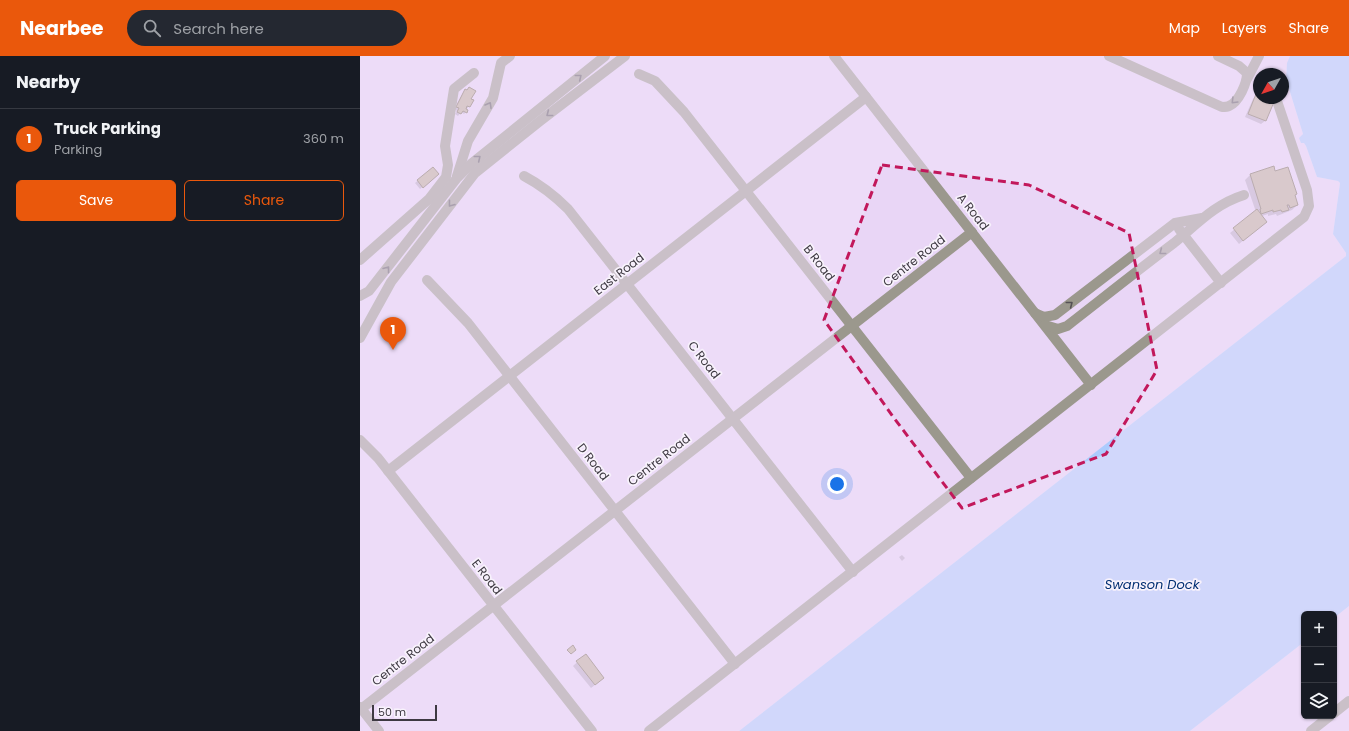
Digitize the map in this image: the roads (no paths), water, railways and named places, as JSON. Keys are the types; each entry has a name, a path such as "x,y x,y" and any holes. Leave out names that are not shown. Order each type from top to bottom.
{"lane":[{"path":"457,178 468,141 493,98 501,63 510,56"},
{"path":"360,296 369,291 457,178 471,164 605,56"},
{"path":"360,338 391,282 475,174 624,56"},
{"name":"A Road","path":"834,56 1091,385"},
{"path":"1109,56 1222,107 1230,106 1237,99 1258,56"},
{"path":"1218,56 1239,66 1247,72 1247,79"},
{"path":"1239,66 1247,65 1258,56"},
{"path":"360,260 429,199 446,177 448,165 445,146 454,89 474,73"},
{"name":"B Road","path":"639,74 654,81 684,112 971,478"},
{"name":"East Road","path":"388,471 866,97"},
{"path":"649,731 1304,218 1308,211 1309,198 1278,104"},
{"name":"C Road","path":"524,176 543,186 556,196 568,209 853,572"},
{"path":"1045,325 1058,329 1067,326 1184,235 1203,218 1226,202 1244,194"},
{"path":"1036,313 1044,317 1055,315 1174,223 1203,218"},
{"path":"1174,223 1221,283"},
{"name":"Centre Road","path":"361,708 972,232"},
{"name":"D Road","path":"427,280 468,323 735,664"},
{"name":"E Road","path":"360,440 378,458 592,731"},
{"path":"1337,711 1349,701"},
{"path":"361,708 379,731"},
{"path":"1317,729 1327,719"}],"water":[{"name":"Swanson Dock","path":"1290,56 1349,56 1349,606 1337,616 1337,611 1301,611 1301,644 1190,731 739,731 1346,256 1346,253 1333,234 1340,183 1338,181 1317,177 1306,146 1304,143 1301,143 1299,138 1303,134 1289,89 1289,68 1287,68"}],"place":[{"name":"Truck Parking","path":"393,350"}]}
